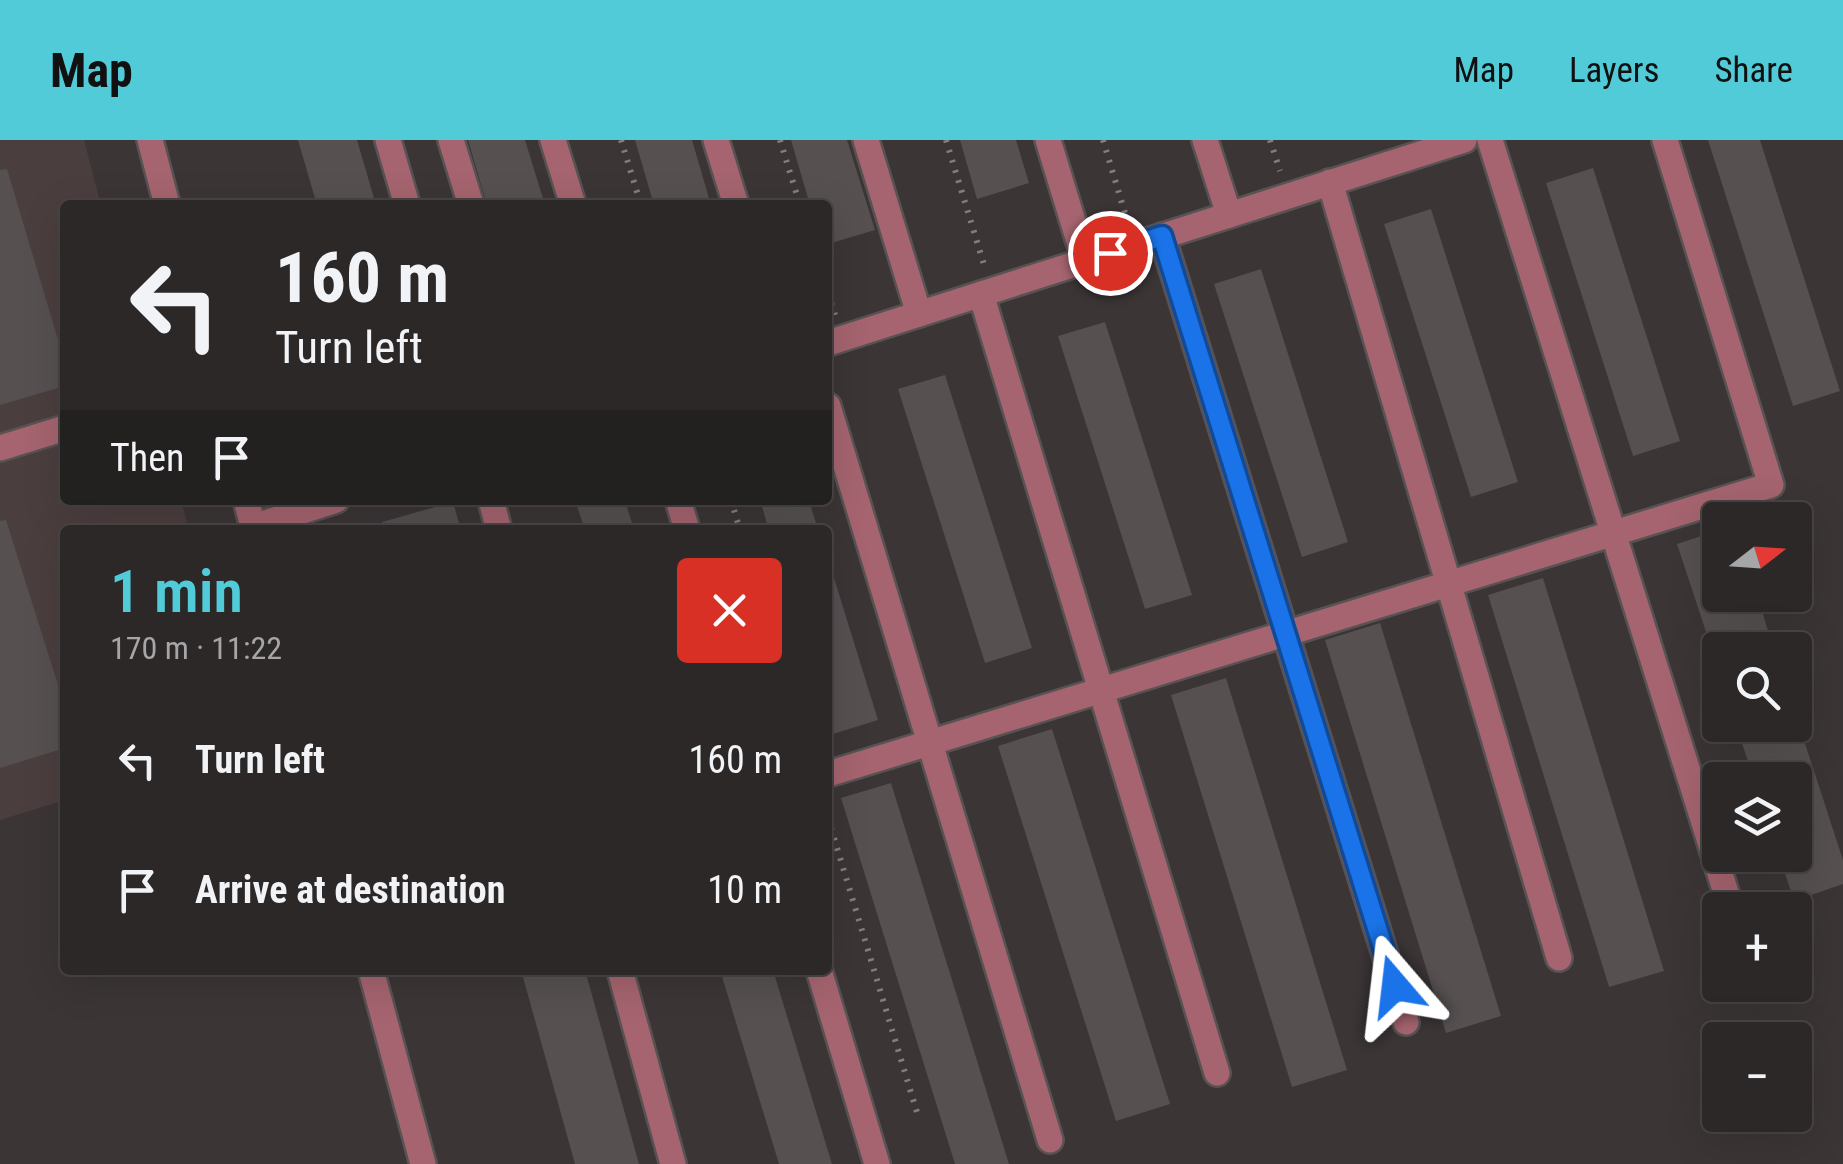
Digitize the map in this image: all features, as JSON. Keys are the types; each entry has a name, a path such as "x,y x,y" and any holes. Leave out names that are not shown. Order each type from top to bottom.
{"street":[{"path":"150,140 166,200"},
{"path":"388,140 406,200"},
{"path":"451,140 469,200"},
{"path":"554,140 571,200"},
{"path":"716,140 734,200"},
{"path":"866,140 919,314"},
{"path":"1048,140 1085,261"},
{"path":"1205,140 1229,215"},
{"path":"1490,140 1726,892"},
{"path":"832,773 1771,485 1665,140"},
{"path":"832,342 1449,142"},
{"path":"1330,182 1560,958"},
{"path":"1162,236 1406,1022"},
{"path":"986,292 1217,1072"},
{"path":"832,419 1050,1140"},
{"path":"0,448 60,430"},
{"path":"263,525 321,505"},
{"path":"372,975 423,1164"},
{"path":"621,975 673,1164"},
{"path":"821,975 878,1164"}],"path":[{"path":"622,140 640,200"},
{"path":"780,140 798,200"},
{"path":"946,140 986,292"},
{"path":"1103,140 1135,245"},
{"path":"832,831 919,1119"}],"shaded area":[{"path":"0,140 84,140 100,200 60,200 60,505 182,505 188,525 60,525 60,802 0,820"}],"building":[{"path":"298,140 357,140 375,200 316,200"},
{"path":"468,140 525,140 543,200 486,200"},
{"path":"635,140 692,140 710,200 653,200"},
{"path":"791,140 847,140 875,230 832,243 832,200 809,200"},
{"path":"960,140 1016,140 1029,183 977,199"},
{"path":"1708,140 1760,140 1840,391 1793,406"},
{"path":"1593,168 1680,441 1633,456 1546,183"},
{"path":"7,169 60,346 60,387 0,405 0,170"},
{"path":"1431,209 1518,482 1471,497 1384,224"},
{"path":"1261,269 1348,542 1302,557 1214,284"},
{"path":"1105,322 1192,595 1145,609 1058,336"},
{"path":"945,375 1032,648 985,663 898,389"},
{"path":"454,505 460,525 382,525"},
{"path":"577,505 626,505 632,525 583,525"},
{"path":"762,505 810,505 816,525 768,525"},
{"path":"6,520 60,691 60,750 0,768 0,521"},
{"path":"1702,536 1702,612 1762,612 1768,632 1706,632 1677,544"},
{"path":"832,578 878,720 833,734 832,730"},
{"path":"1543,578 1664,971 1609,987 1488,595"},
{"path":"1380,623 1501,1016 1446,1033 1325,640"},
{"path":"1226,678 1347,1070 1292,1087 1171,695"},
{"path":"1052,729 1170,1104 1116,1121 998,746"},
{"path":"1742,742 1805,742 1811,762 1748,762"},
{"path":"1812,765 1843,860 1843,884 1812,895 1791,892 1785,872 1812,872"},
{"path":"891,783 1009,1164 955,1164 841,798"},
{"path":"522,975 586,975 639,1164 575,1164"},
{"path":"722,975 775,975 832,1164 779,1164"}],"route":[{"path":"1110,253 1162,236 1395,986"}]}
